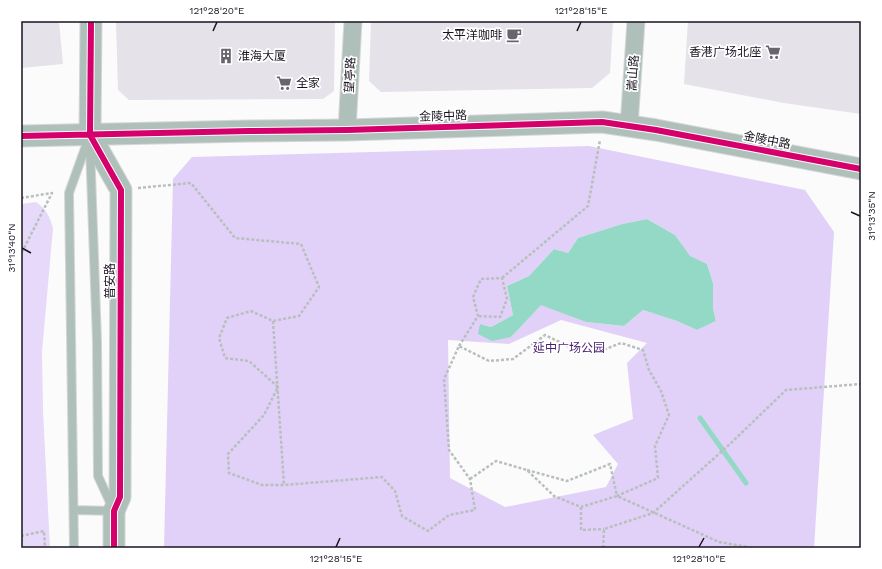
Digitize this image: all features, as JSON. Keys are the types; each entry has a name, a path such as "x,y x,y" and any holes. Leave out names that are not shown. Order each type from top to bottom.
{"street":[{"name":"普安路","path":"91,21 90,135 121,190 120,497 114,511 114,548"},
{"name":"望亭路","path":"347,130 353,21"},
{"name":"嵩山路","path":"629,126 636,21"},
{"name":"金陵中路","path":"21,136 347,130 602,122 656,130 861,169"}],"lane":[{"name":"普安路","path":"74,548 69,193 90,135"},
{"name":"普安路","path":"90,135 97,341 98,476 114,511"},
{"path":"74,510 114,511"}],"path":[{"path":"278,387 264,415 228,454 229,473 262,485 284,485 382,477 395,491 402,516 428,531 449,515 475,510 470,479 449,450 444,379 459,346 478,316 473,296 481,279 502,278 588,206 599,150 602,122"},
{"path":"121,190 191,183 235,238 301,244 319,287 299,316 273,321 251,311 227,318 219,338 225,358 249,361 278,387"},
{"path":"21,198 52,193 69,193"},
{"path":"21,254 52,193"},
{"path":"478,316 500,317 507,300 502,278"},
{"path":"273,321 284,485"},
{"path":"459,346 489,361 513,359 545,335 576,350 598,352 621,343 643,350 649,370 661,391 670,414 655,446 658,478 617,496 581,507 554,496 527,470"},
{"path":"581,507 581,530 604,529 653,513 731,443 786,390 861,384"},
{"path":"470,479 496,461 567,481 610,464 617,496"},
{"path":"617,496 719,542 753,548"},
{"path":"603,548 604,529"},
{"path":"21,536 44,531 45,548"}],"shaded area":[{"name":"延中广场公园","path":"589,146 805,190 834,232 814,548 164,548 173,179 192,157","holes":["647,219 675,235 690,257 707,264 713,283 713,308 716,321 697,330 677,321 643,310 624,326 586,322 541,304 511,337 480,324 491,327 513,315 507,286 529,276 554,249 568,253 578,238 622,224","561,320 647,343 627,363 633,419 593,435 618,464 606,487 505,507 450,478 448,340 509,344"]},
{"path":"36,202 47,213 53,228 42,352 43,411 50,548 21,548 21,204"},
{"path":"647,219 675,235 690,256 707,264 713,283 713,308 716,321 697,330 677,321 643,310 624,326 586,322 541,305 511,337 492,341 478,334 480,324 491,327 513,315 507,286 529,276 554,249 568,253 578,238 622,224"}],"building":[{"path":"21,21 59,21 63,64 21,68"},
{"name":"淮海大厦","path":"116,21 335,21 334,91 323,99 129,100 118,90"},
{"path":"371,21 613,21 610,73 592,88 381,92 369,81"},
{"name":"香港广场北座","path":"688,21 861,21 861,114 784,103 684,84"}],"waterway":[{"path":"700,418 746,483"}],"cycle path":[{"path":"91,21 90,135 121,190 120,497 114,511 114,548"},
{"path":"21,136 347,130 602,122 656,130 861,169"}],"place":[{"name":"太平洋咖啡","path":"514,35"},
{"name":"香港广场北座","path":"773,52"},
{"name":"淮海大厦","path":"226,56"},
{"name":"全家","path":"284,83"}]}
